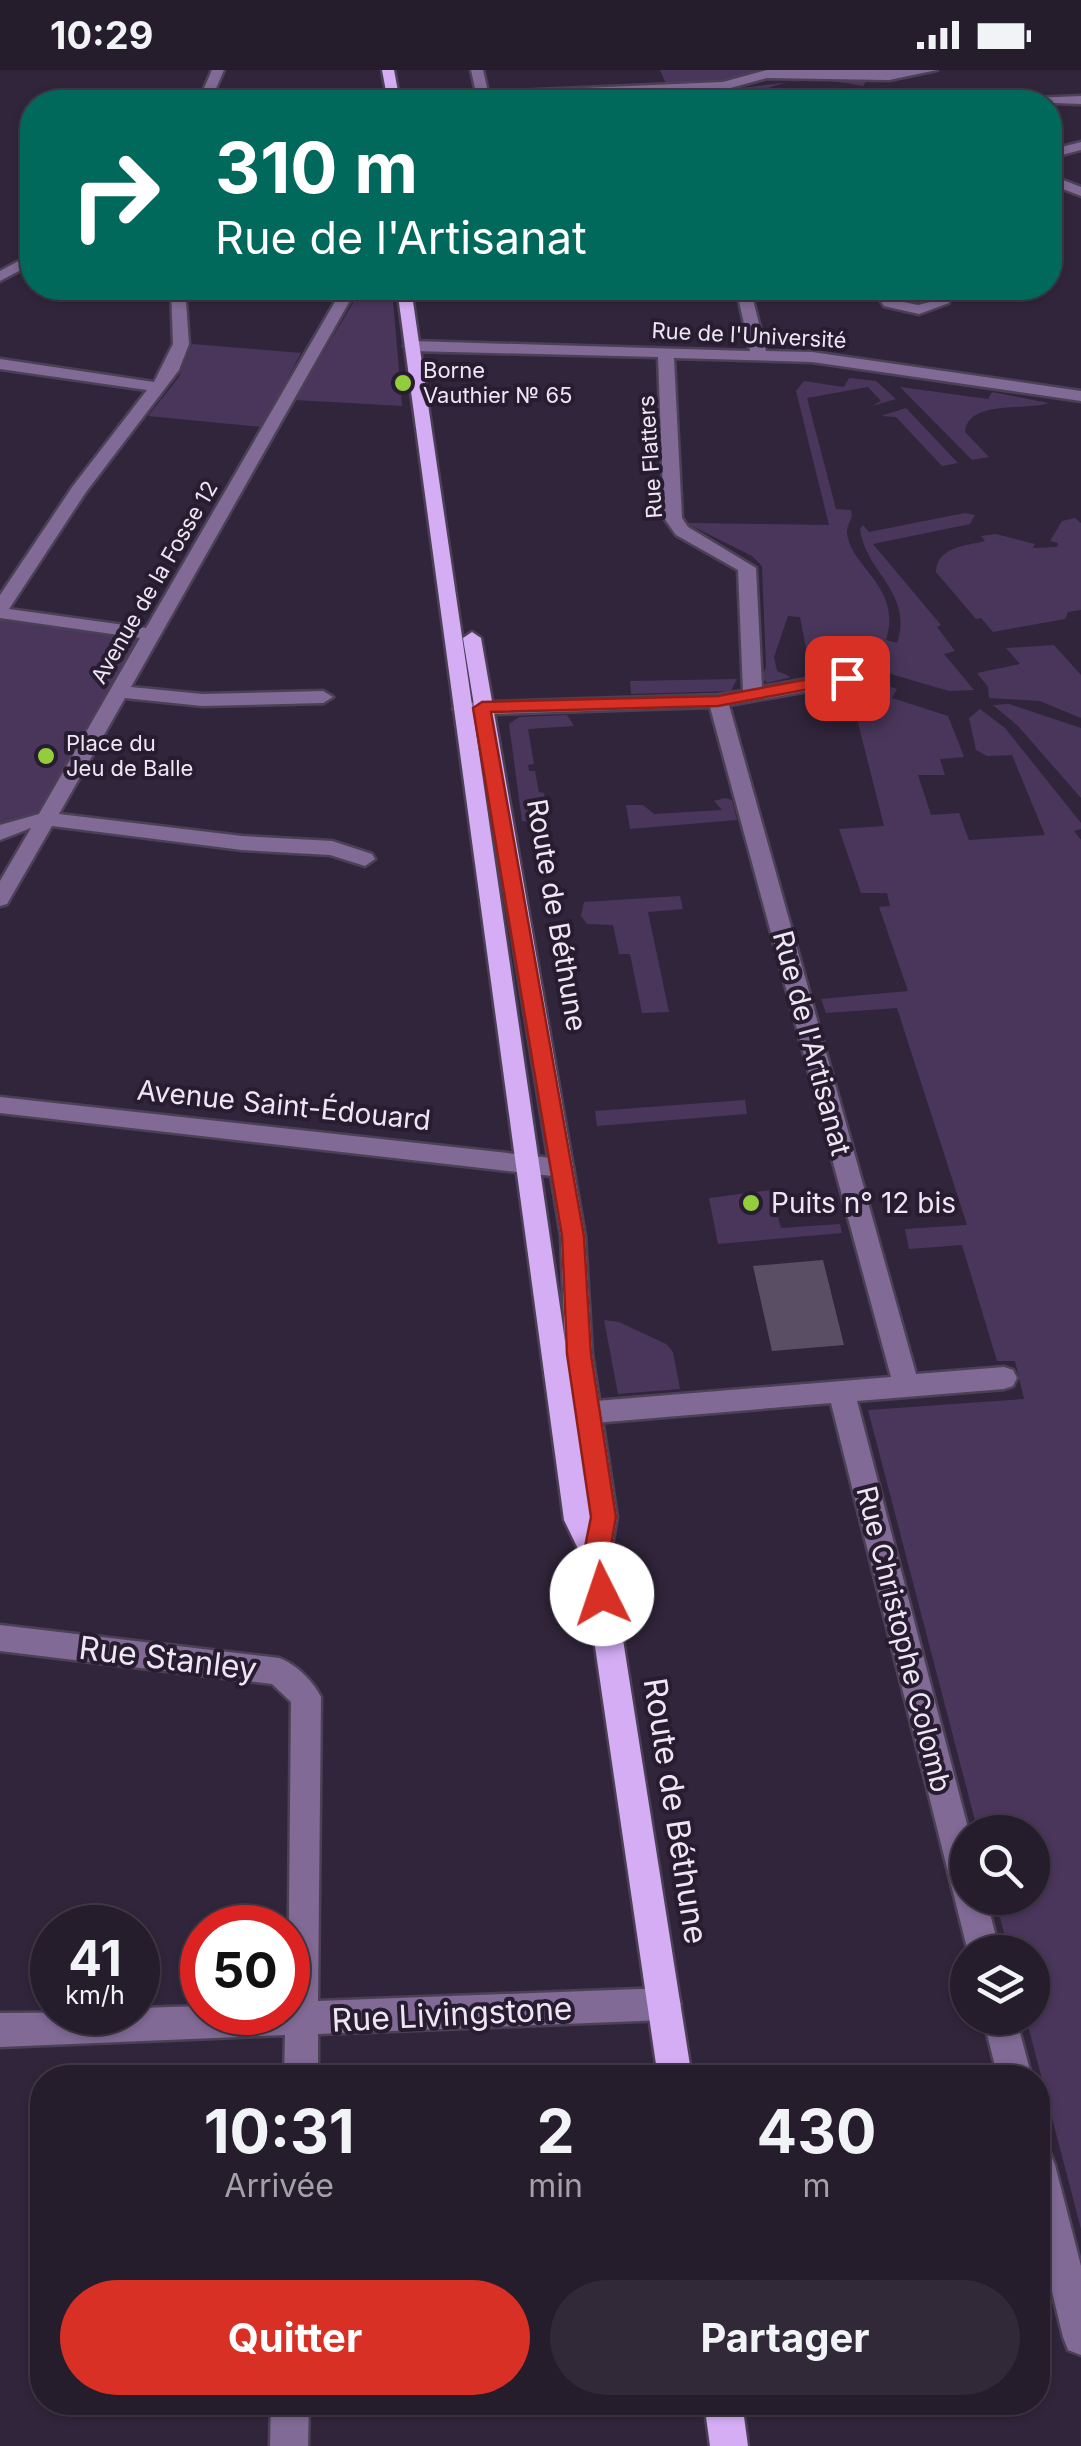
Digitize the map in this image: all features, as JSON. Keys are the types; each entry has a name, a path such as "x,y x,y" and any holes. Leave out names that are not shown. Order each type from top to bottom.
{"main road":[{"name":"Route de Béthune","path":"407,300 420,345 472,708 528,1163 576,1414"},
{"name":"Route de Béthune","path":"420,300 420,345"},
{"name":"Route de Béthune","path":"472,708 573,1236 579,1354 578,1520 596,1557 673,2065"},
{"path":"725,2415 729,2446"}],"street":[{"path":"654,70 662,89"},
{"path":"716,90 767,72 889,76 932,70"},
{"path":"631,90 668,90"},
{"path":"153,634 0,611 79,490 177,358 178,300"},
{"name":"Avenue de la Fosse 12","path":"0,900 343,300"},
{"path":"746,300 758,355"},
{"path":"888,300 919,310 942,300"},
{"name":"Rue de l'Université","path":"420,345 833,359 1081,396"},
{"name":"Rue Flatters","path":"666,353 673,518 682,531 747,568 753,697"},
{"path":"0,364 158,387"},
{"path":"472,708 718,701 847,678"},
{"path":"121,692 202,700 323,697"},
{"name":"Rue de l'Artisanat","path":"718,701 906,1385"},
{"path":"0,832 19,823 47,819 242,843 332,848 365,858"},
{"name":"Avenue Saint-Édouard","path":"0,1105 561,1168"},
{"path":"576,1414 1004,1378"},
{"name":"Rue Christophe Colomb","path":"841,1390 950,1817"},
{"name":"Rue Stanley","path":"0,1638 278,1671 306,1697 303,1905"},
{"name":"Rue Livingstone","path":"310,2021 665,2004"},
{"name":"Rue Livingstone","path":"0,2030 180,2025"},
{"name":"Rue Stanley","path":"301,2065 302,2035"},
{"path":"1004,2035 1012,2065"},
{"path":"1050,2213 1081,2337"},
{"path":"288,2446 289,2415"}],"shaded area":[{"path":"660,70 756,70 726,83 667,86"},
{"path":"817,79 867,80 863,86 807,80"},
{"path":"786,83 765,90 722,90"},
{"path":"355,300 393,300 402,406 295,400"},
{"path":"192,344 301,353 262,427 148,416 179,377"},
{"path":"849,378 876,381 896,399 872,406 881,401 868,387 807,398 836,509 851,510 847,532 850,544 887,605 886,640 897,643 899,610 870,558 860,529 863,525 869,532 965,513 975,515 970,524 873,544 941,625 937,627 955,651 944,654 974,690 949,691 860,665 817,675 809,664 800,617 788,616 774,657 777,671 791,677 767,683 762,677 766,667 762,566 752,556 686,523 829,525 796,391 804,381 844,387"},
{"path":"900,387 988,399 992,392 1049,403 998,408 976,415 965,432 989,457 972,460"},
{"path":"906,408 958,463 942,466 896,417 881,416"},
{"path":"1075,518 1081,523 1081,610 1068,612 1065,619 993,632 981,618 976,619 936,572 941,557 961,546 985,541 981,536 996,534 1035,544 1033,548 1057,547 1058,543 1050,541 1062,521"},
{"name":"Place du Jeu de Balle","path":"0,613 153,634 33,819 0,835"},
{"path":"1054,645 1081,675 1081,718 1040,701 989,698 988,687 977,673 1020,664 1006,648"},
{"path":"737,679 731,691 631,694 630,681"},
{"path":"869,679 897,689 892,698 948,716 964,757 940,759 945,775 918,775 931,815 959,813 969,840 1045,835 1012,755 987,756 976,750 969,718 980,709 1005,728 1081,823 1081,829 1074,831 1081,840 1081,2229 1050,2110 1050,2065 1038,2065 1030,2035 1050,2035 1050,1935 1005,1935 999,1915 1050,1915 1050,1815 974,1815 868,1410 1024,1399 1015,1361 997,1361 962,1245 909,1249 905,1229 967,1225 897,1008 826,1013 821,999 908,991 879,907 890,906 887,893 861,893 839,829 884,826 848,683"},
{"path":"1009,704 1081,728 1081,798 1018,726 993,705"},
{"path":"567,715 574,726 528,729 534,764 528,765 529,771 535,771 539,792 544,793 549,823 522,821 509,724 519,717"},
{"path":"732,800 737,820 630,829 626,805 643,805 654,814 722,810 714,801"},
{"path":"680,896 683,909 648,912 669,1012 642,1013 630,954 619,954 613,925 587,924 581,916 584,902"},
{"path":"745,1100 747,1114 597,1126 595,1111"},
{"path":"771,1190 781,1228 840,1224 842,1233 718,1244 709,1198"},
{"path":"604,1320 619,1322 666,1344 673,1352 680,1389 618,1394"}],"building":[{"path":"823,1260 844,1345 772,1351 753,1266"}],"place":[{"name":"Borne Vauthier № 65","path":"403,383"},
{"name":"Place du Jeu de Balle","path":"46,756"},
{"name":"Puits n° 12 bis","path":"751,1203"}],"route":[{"path":"602,1594 596,1557 603,1517 579,1354 573,1236 482,708 718,701 847,678"}]}
